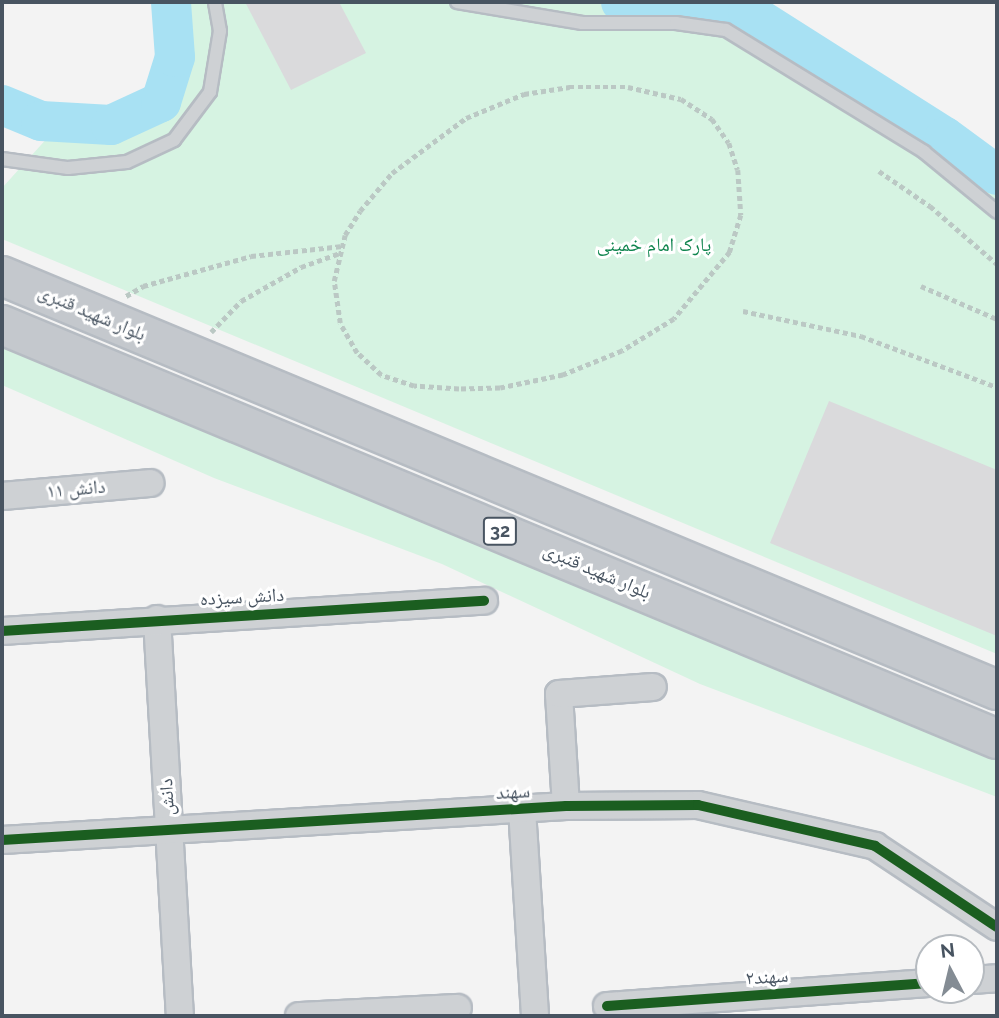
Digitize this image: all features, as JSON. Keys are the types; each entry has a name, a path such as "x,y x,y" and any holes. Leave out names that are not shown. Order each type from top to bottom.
{"highway":[{"name":"بلوار شهید قنبری","path":"2,276 997,690"},
{"name":"بلوار شهید قنبری","path":"2,325 997,738"},
{"path":"891,693 908,652"}],"street":[{"name":"دانش ۱۱","path":"2,496 150,483"},
{"name":"دانش سیزده","path":"2,631 484,601"},
{"name":"دانش","path":"157,620 180,1016"},
{"path":"566,806 559,694 653,687"},
{"name":"سهند","path":"2,840 566,806 698,805 875,846 997,927"},
{"path":"522,809 535,1016"},
{"name":"سهند۲","path":"607,1006 915,984"},
{"path":"299,1016 458,1008"}],"lane":[{"path":"2,159 68,168 127,162 174,140 210,92 220,31 215,2"},
{"path":"457,2 582,23 676,23 726,30 924,152 997,212"}],"path":[{"path":"569,87 628,87 681,99 712,119 729,143 738,170 741,215 730,251 707,281 674,319 622,351 563,376 499,388 459,389 414,386 381,375 357,353 340,324 334,281 342,246 360,211 392,173 466,118 524,94 569,87"},
{"path":"879,171 930,206 997,264"},
{"path":"102,317 143,286 198,269 251,256 342,246"},
{"path":"206,337 241,301 301,267 340,253"},
{"path":"921,286 997,320"},
{"path":"743,311 861,336 997,387"}],"green space":[{"name":"پارک امام خمینی","path":"182,2 712,2 733,7 997,175 997,654 2,239 2,188 50,135 156,122 193,29"},
{"path":"2,345 997,755 997,797 700,684 442,564 214,478 2,385"}],"building":[{"path":"245,2 339,2 366,53 291,90"},
{"path":"829,401 997,470 997,636 770,543"}],"waterway":[{"path":"2,105 41,121 111,125 161,102 175,57 171,2"},
{"path":"621,2 719,3 748,12 945,137 997,175"}],"cycle path":[{"path":"2,631 484,601"},
{"path":"2,840 566,806 698,805 875,846 997,927"},
{"path":"607,1006 915,984"}]}
